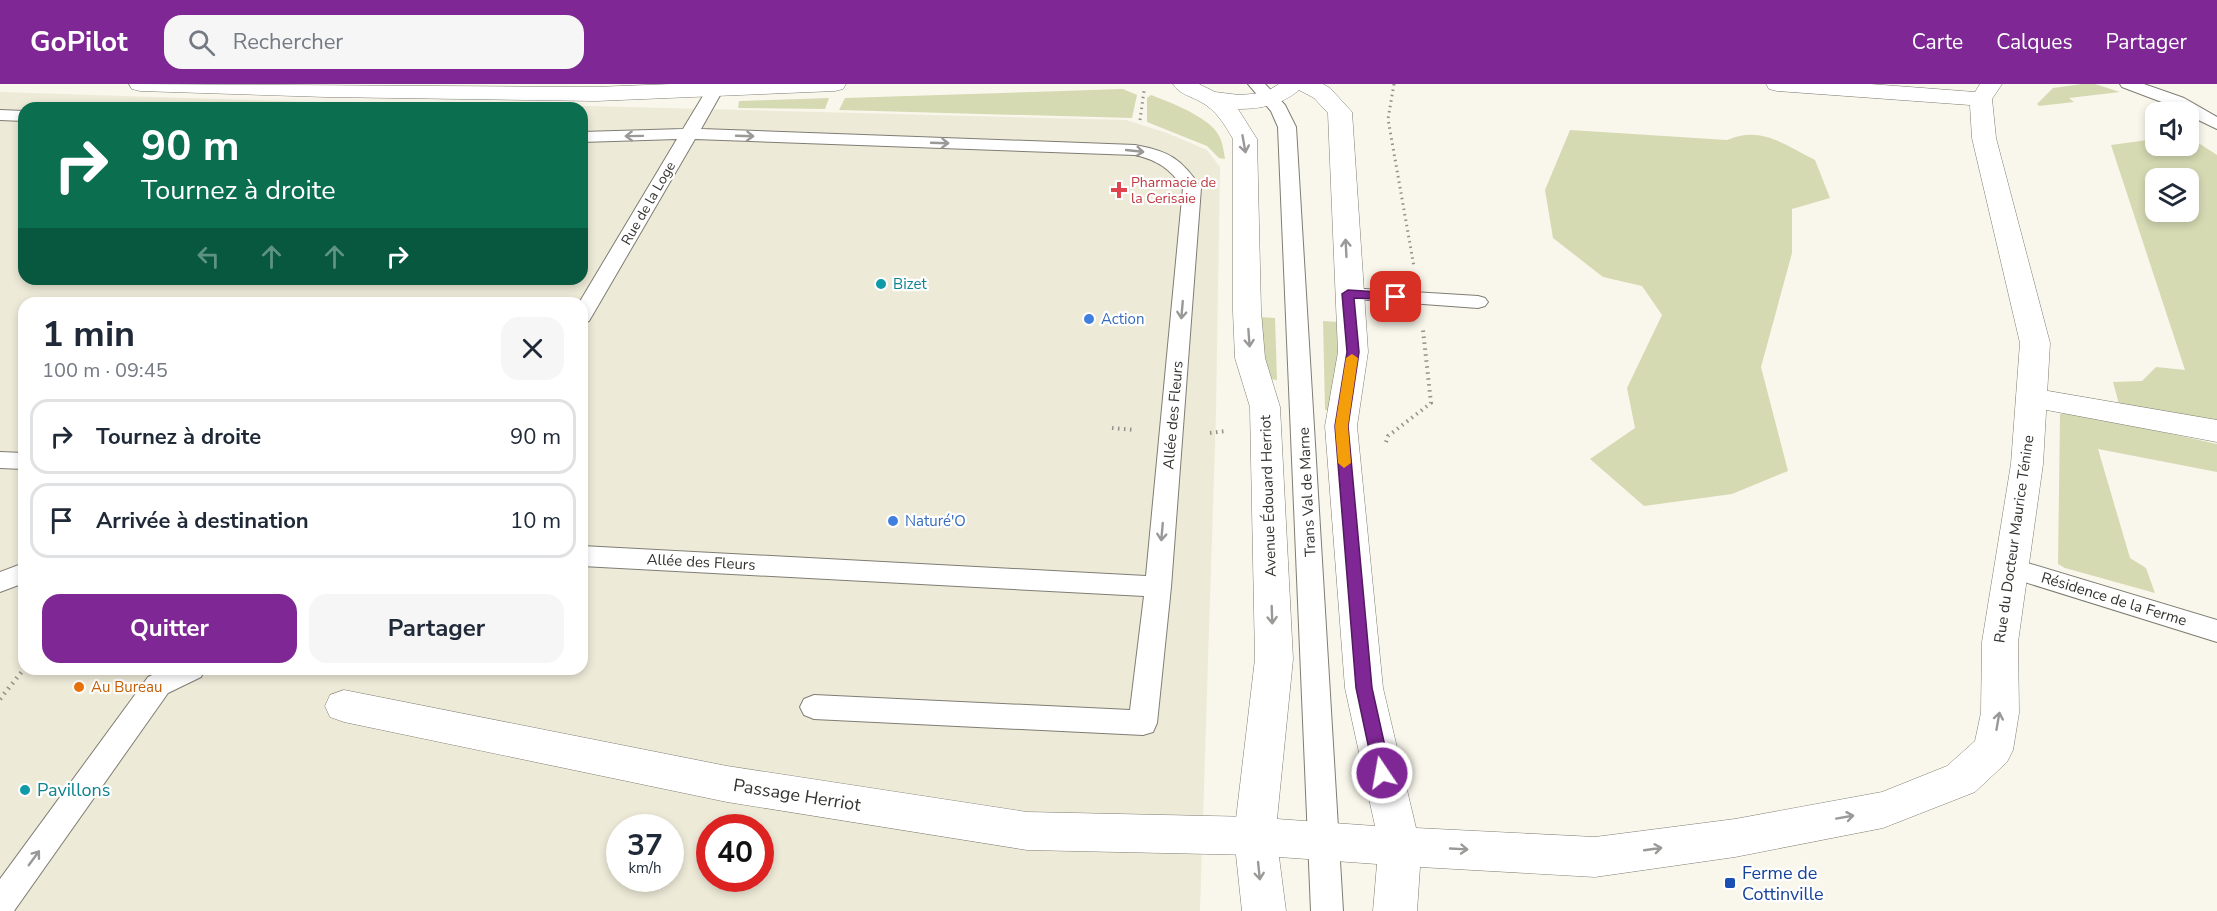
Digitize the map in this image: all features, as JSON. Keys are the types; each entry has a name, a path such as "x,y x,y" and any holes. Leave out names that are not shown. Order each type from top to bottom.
{"street":[{"path":"141,84 533,94 612,94 716,87 835,84"},
{"path":"1198,91 1241,102 1262,91 1288,90 1292,84"},
{"path":"1306,84 1322,93 1340,112 1348,294 1353,352 1341,426 1364,688 1400,846 1395,911"},
{"path":"1777,84 1986,92"},
{"name":"Avenue Édouard Herriot","path":"1198,91 1232,116 1245,140 1247,311 1250,358 1266,407 1274,659 1255,836 1264,911"},
{"name":"Rue du Docteur Maurice Ténine","path":"1400,846 1594,857 1735,838 1883,810 1960,779 1993,750 2000,713 2000,642 2026,464 2035,343 1984,138 1986,92"},
{"path":"2031,398 2217,431"},
{"name":"Passage Herriot","path":"345,706 727,784 1027,831 1255,836"},
{"path":"1255,836 1400,846"}],"lane":[{"path":"2128,84 2178,102 2217,124"},
{"name":"Rue de la Loge","path":"588,306 716,87"},
{"name":"Trans Val de Marne","path":"1262,91 1279,109 1287,127 1327,911"},
{"path":"0,115 18,116"},
{"name":"Allée des Fleurs","path":"588,137 687,134 1135,150 1155,154 1176,165 1192,188 1158,587 588,556"},
{"path":"1348,294 1478,302"},
{"path":"0,460 18,461"},
{"name":"Résidence de la Ferme","path":"2011,568 2217,631"},
{"path":"0,582 18,575"},
{"path":"814,706 1143,723 1158,587"},
{"path":"0,905 158,685 179,675"}],"path":[{"path":"1202,434 1224,432"},
{"path":"0,699 19,675"}],"shaded area":[{"path":"0,92 310,102 18,102 18,285 588,285 588,106 1126,120 1167,133 1207,150 1220,167 1216,413 1200,911 0,911"}],"green space":[{"path":"2095,84 2120,92 2069,98 2074,102 2039,106 2037,104 2053,88"},
{"path":"1123,89 1137,95 1132,118 839,110 845,98"},
{"path":"1151,95 1191,112 1210,125 1221,140 1225,159 1219,158 1207,146 1147,122 1147,98"},
{"path":"829,98 825,109 738,108 739,101"},
{"path":"1570,130 1727,140 1739,136 1762,136 1783,143 1815,160 1830,198 1792,209 1792,253 1761,367 1788,471 1732,494 1644,506 1590,459 1635,428 1627,388 1662,315 1642,286 1603,277 1553,238 1545,190"},
{"path":"2145,140 2145,156 2199,156 2199,143 2217,155 2217,423 2119,404 2113,382 2142,381 2156,367 2185,370 2111,145"},
{"path":"1260,317 1275,318 1277,380 1270,379 1265,361"},
{"path":"1323,321 1340,322 1340,338 1329,410 1325,410"},
{"path":"2077,413 2217,444 2217,472 2098,449 2130,558 2146,568 2155,593 2065,568 2058,564 2060,414"}],"slow traffic":[{"path":"1344,463 1341,426 1352,358"}],"place":[{"name":"Pharmacie de la Cerisaie","path":"1119,190"},
{"name":"Bizet","path":"881,284"},
{"name":"Action","path":"1089,319"},
{"name":"Naturé'O","path":"893,521"},
{"name":"Au Bureau","path":"79,687"},
{"name":"Pavillons","path":"25,790"},
{"name":"Ferme de Cottinville","path":"1730,883"}],"route":[{"path":"1382,773 1364,688 1341,426 1353,352 1348,294 1396,297"}]}
